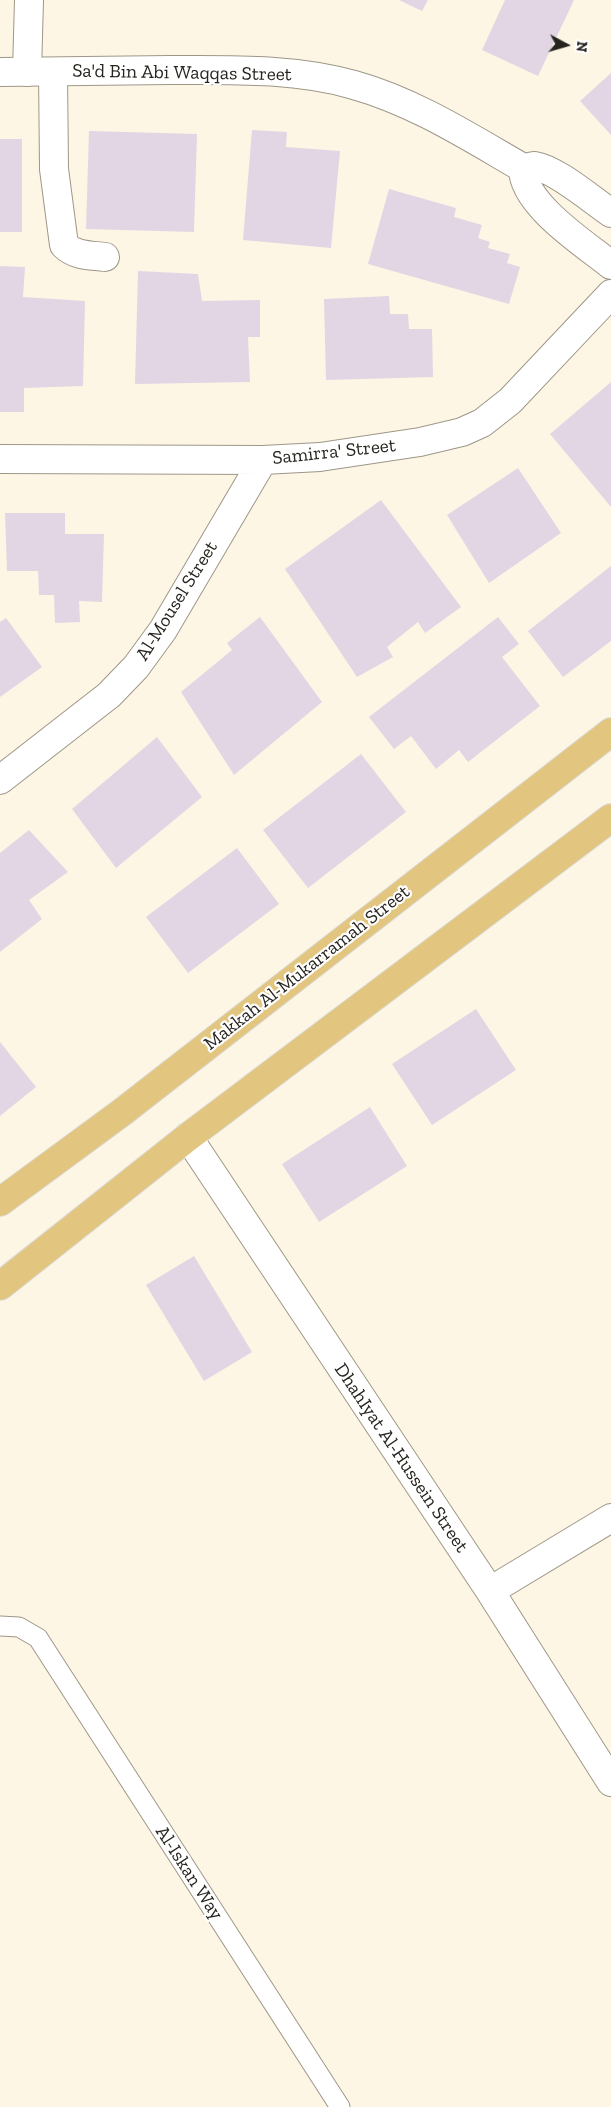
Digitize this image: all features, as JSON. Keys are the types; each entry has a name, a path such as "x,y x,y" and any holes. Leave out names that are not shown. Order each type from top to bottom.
{"main road":[{"name":"Makkah Al-Mukarramah Street","path":"0,1202 121,1112 611,732"},
{"path":"0,1286 188,1137 611,818"}],"street":[{"path":"29,0 64,244 69,250 77,254 105,257"},
{"name":"Sa'd Bin Abi Waqqas Street","path":"0,72 219,70 279,72 354,84 401,100 524,168 534,166 547,171 568,182 611,214"},
{"path":"524,168 523,178 529,191 543,208 611,265"},
{"name":"Samirra' Street","path":"0,459 263,460 320,457 412,444 462,432 482,422 510,401 611,294"},
{"name":"Al-Mousel Street","path":"0,780 109,695 136,667 162,630 263,460"},
{"name":"DhahIyat Al-Hussein Street","path":"188,1137 490,1591 611,1782"},
{"path":"490,1591 611,1518"}],"lane":[{"name":"Al-Iskan Way","path":"0,1626 18,1627 38,1638 340,2107"}],"building":[{"path":"399,0 428,0 422,11"},
{"path":"505,0 574,0 538,76 482,50"},
{"path":"611,73 611,135 580,101"},
{"path":"252,130 287,132 286,147 340,151 331,248 243,240"},
{"path":"89,131 197,134 194,232 86,229"},
{"path":"0,139 22,139 22,232 0,232"},
{"path":"389,189 456,208 454,217 482,225 478,238 490,242 488,248 510,254 507,263 520,267 509,304 368,264"},
{"path":"0,266 25,267 23,297 85,301 83,386 24,388 24,412 0,412"},
{"path":"138,271 198,274 202,301 260,300 260,337 248,337 250,382 135,384"},
{"path":"389,296 390,314 408,314 409,329 432,329 433,377 326,380 324,299"},
{"path":"611,382 611,507 550,434"},
{"path":"518,468 561,533 489,583 447,515"},
{"path":"381,500 461,607 425,633 418,622 387,647 393,657 357,677 285,569"},
{"path":"5,513 65,513 65,534 104,534 102,602 79,601 80,622 55,623 54,595 39,595 38,571 7,571"},
{"path":"611,566 611,641 563,677 528,631"},
{"path":"260,617 322,702 234,775 181,692 232,650 227,643"},
{"path":"498,617 519,644 502,657 540,706 468,762 459,750 436,769 411,736 394,749 369,717"},
{"path":"6,618 42,667 0,697 0,622"},
{"path":"157,737 202,797 116,868 72,809"},
{"path":"361,754 406,812 308,888 263,830"},
{"path":"29,830 68,872 29,900 42,919 0,952 0,853"},
{"path":"237,848 279,904 188,973 146,917"},
{"path":"476,1009 516,1070 432,1125 392,1064"},
{"path":"0,1042 36,1087 0,1116"},
{"path":"370,1107 407,1166 319,1222 282,1164"},
{"path":"194,1256 252,1352 204,1381 146,1285"}]}
